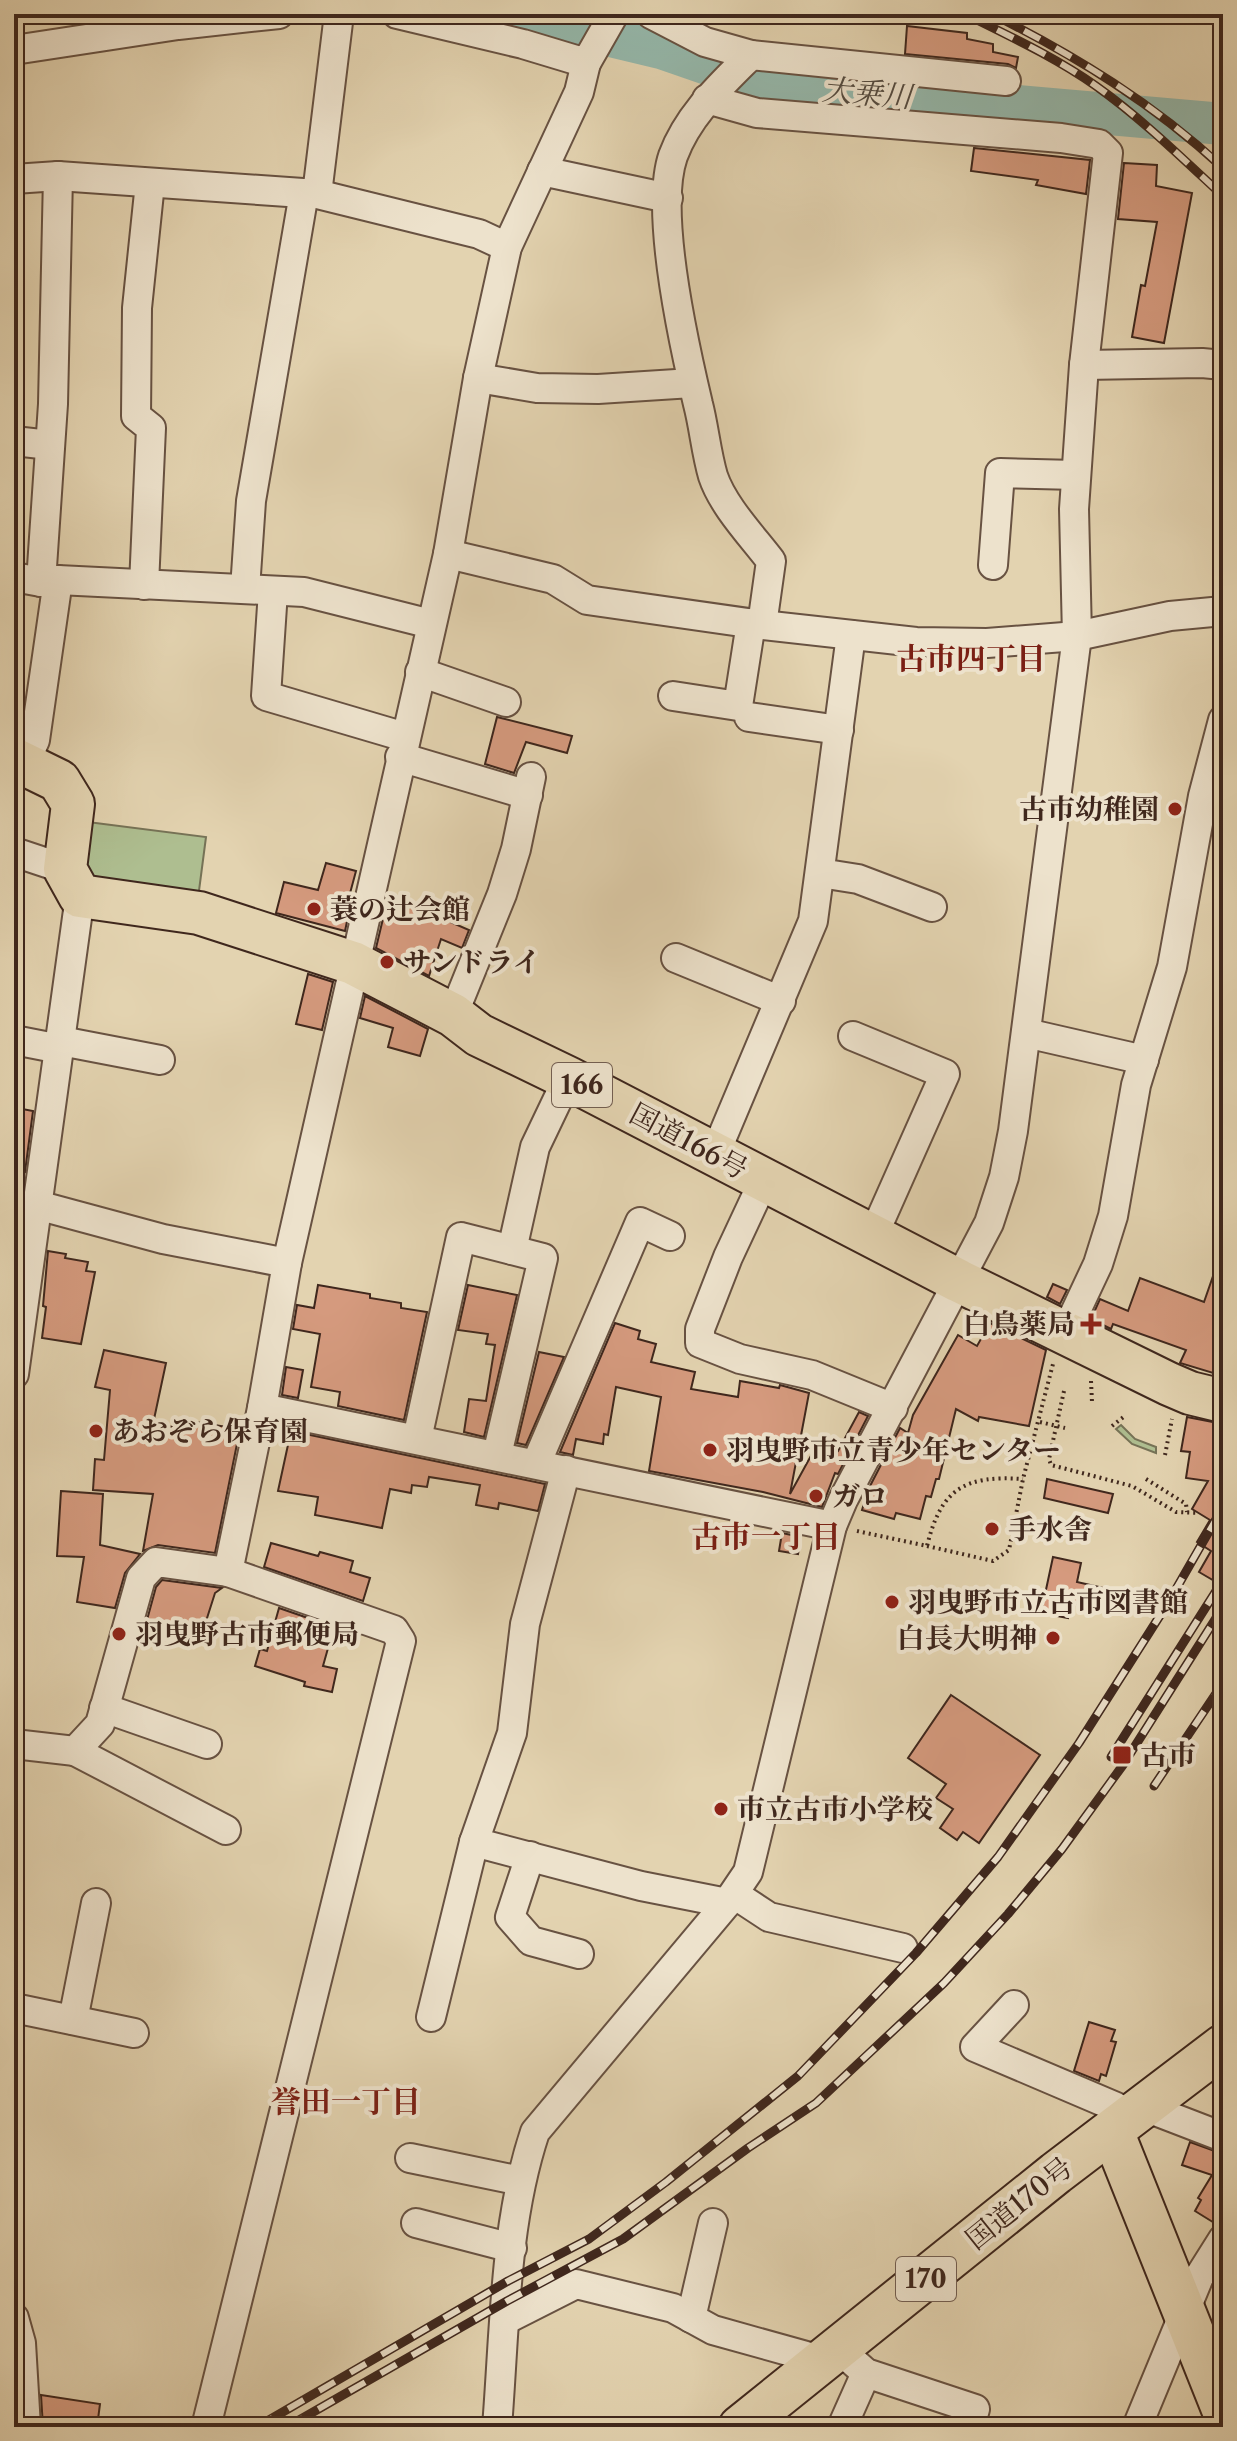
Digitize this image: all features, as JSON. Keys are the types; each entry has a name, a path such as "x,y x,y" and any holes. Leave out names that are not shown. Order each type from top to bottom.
{"highway":[{"path":"19,762 59,781 73,804 73,882"},
{"name":"国道166号","path":"73,882 199,913 353,963 453,1015 479,1035 959,1281 1190,1393 1223,1401"},
{"name":"国道170号","path":"740,2427 843,2361 1056,2173 1223,2046"},
{"path":"1128,2120 1185,2310 1223,2409"}],"street":[{"path":"14,50 178,25 279,14"},
{"path":"245,589 251,501 310,194 339,14"},
{"path":"397,14 589,58"},
{"path":"228,1572 262,1408 287,1263 448,554 478,378 507,247 579,92 589,58 614,14"},
{"path":"651,14 705,42 748,58 1006,81"},
{"path":"673,696 738,706 771,561 713,478 692,383 668,234 672,158 689,123 709,97 748,58"},
{"path":"497,2427 512,2248 521,2181 535,2132 731,1898 748,1872 832,1526 989,1223 1004,1177 1026,1033 1077,636 1076,475 1084,365 1108,153 1099,144 1046,137 757,113 709,97"},
{"path":"542,171 668,198"},
{"path":"14,179 58,176 310,194 479,234 507,247"},
{"path":"19,762 35,740 38,580 50,445 58,176"},
{"path":"144,585 151,428 136,416 137,308 150,183"},
{"path":"1084,365 1223,365"},
{"path":"478,378 537,388 598,389 692,383"},
{"path":"14,441 50,445"},
{"path":"993,565 1000,473 1076,475"},
{"path":"448,554 553,579 587,600 756,624 916,642 987,643 1077,636 1170,616 1223,611"},
{"path":"38,580 304,592 431,624"},
{"path":"273,591 266,696 402,747 529,786 516,849 502,894 453,1015"},
{"path":"715,1154 813,921 851,635"},
{"path":"420,672 506,702"},
{"path":"749,717 839,730"},
{"path":"1066,1332 1098,1264 1113,1216 1136,1085 1172,967 1203,796 1223,720"},
{"path":"14,852 73,882 60,1045 37,1205 22,1263 14,1374"},
{"path":"820,873 858,879 932,907"},
{"path":"676,958 781,1001"},
{"path":"1026,1033 1144,1060"},
{"path":"853,1036 945,1074 873,1236"},
{"path":"14,1040 160,1060"},
{"path":"512,1250 535,1147 568,1078"},
{"path":"764,1180 728,1257 700,1329 700,1343 740,1359 812,1375 893,1408"},
{"path":"37,1205 163,1239 287,1263"},
{"path":"536,1464 600,1308 640,1222 670,1236"},
{"path":"417,1439 461,1237 543,1258 497,1455"},
{"path":"262,1408 832,1526"},
{"path":"431,2017 474,1842 512,1733 525,1624 566,1470"},
{"path":"75,1751 100,1724 141,1578 156,1562 228,1572 394,1630 401,1641 206,2427"},
{"path":"104,1708 207,1744"},
{"path":"14,1744 75,1751 226,1830"},
{"path":"474,1842 641,1886 731,1898 769,1917 903,1948"},
{"path":"530,1856 510,1917 531,1941 579,1954"},
{"path":"73,2020 96,1903"},
{"path":"1014,2005 975,2047 1116,2107 1128,2120 1223,2137"},
{"path":"14,2008 134,2033"},
{"path":"410,2158 521,2181"},
{"path":"416,2223 512,2248"},
{"path":"691,2318 713,2223"},
{"path":"1137,2427 1199,2277 1223,2239"},
{"path":"505,2320 576,2284 673,2308 713,2330 843,2361 975,2409 970,2427"},
{"path":"14,2318 21,2343 26,2427"},
{"path":"842,2427 843,2361"}],"path":[{"path":"832,1526 993,1561 1002,1557 1009,1550 1023,1479 1056,1352 1066,1332"},
{"path":"1064,1391 1049,1459 1051,1465 1132,1486 1176,1512 1199,1513"},
{"path":"1090,1393 1092,1402"},
{"path":"1112,1426 1126,1415"},
{"path":"1039,1422 1065,1428"},
{"path":"1165,1455 1168,1438"},
{"path":"927,1546 940,1507 955,1491 992,1478 1023,1479"},
{"path":"1146,1479 1186,1504 1187,1512"}],"green space":[{"path":"80,821 206,837 197,906 87,888"},
{"path":"1121,1425 1135,1439 1156,1447 1156,1453 1132,1444 1116,1429"}],"building":[{"path":"907,26 967,33 967,39 993,44 993,52 1018,57 1016,68 1008,64 905,54"},
{"path":"974,148 1090,160 1086,194 1036,185 1038,180 971,171"},
{"path":"1124,163 1157,165 1156,186 1192,193 1164,343 1132,337 1157,222 1118,219"},
{"path":"497,717 572,736 567,753 526,742 514,773 485,764"},
{"name":"蓑の辻会館","path":"326,863 356,871 345,931 276,913 284,882 318,890"},
{"path":"387,902 425,911 469,930 462,948 441,939 429,976 376,948"},
{"path":"308,974 333,982 322,1030 296,1024"},
{"path":"365,996 428,1029 420,1056 388,1047 393,1028 360,1018"},
{"path":"17,1108 33,1111 25,1172 14,1170"},
{"path":"48,1251 88,1262 86,1271 95,1272 81,1344 42,1338"},
{"path":"1220,1256 1223,1257 1223,1376 1180,1363 1186,1350 1113,1324 1111,1329 1091,1319 1100,1299 1128,1311 1140,1278 1204,1302"},
{"path":"1053,1284 1067,1290 1060,1304 1047,1297"},
{"path":"318,1285 370,1294 370,1298 401,1303 401,1308 427,1312 404,1420 338,1406 340,1392 311,1387 320,1334 293,1329 297,1305 314,1308"},
{"path":"468,1285 517,1295 484,1437 464,1432 469,1399 486,1401 495,1345 486,1344 488,1334 458,1330"},
{"path":"615,1323 640,1331 638,1339 656,1344 651,1362 695,1372 691,1389 738,1397 740,1381 779,1388 780,1385 809,1393 790,1494 818,1443 838,1451 859,1412 868,1416 838,1474 835,1473 822,1507 763,1492 649,1471 661,1397 616,1387 608,1435 604,1434 603,1444 576,1439 573,1455 560,1452"},
{"path":"990,1323 1046,1350 1029,1426 979,1417 978,1421 956,1409 939,1479 936,1479 931,1497 926,1496 920,1519 896,1513 894,1519 862,1510 869,1488 900,1428 908,1433 913,1415 958,1335 977,1346"},
{"path":"104,1350 166,1363 153,1424 194,1430 195,1422 240,1429 215,1553 158,1545 143,1551 153,1494 93,1490 95,1459 104,1460 110,1390 95,1387"},
{"path":"539,1352 564,1357 526,1445 517,1443"},
{"path":"286,1367 303,1370 298,1398 282,1395"},
{"path":"1187,1417 1223,1424 1223,1586 1199,1572 1211,1551 1197,1542 1210,1520 1192,1509 1208,1481 1186,1478 1190,1452 1181,1451"},
{"path":"291,1431 545,1484 538,1511 499,1503 498,1509 476,1505 480,1485 429,1477 427,1487 412,1485 411,1493 390,1489 382,1528 315,1515 318,1497 278,1491"},
{"path":"1047,1479 1113,1494 1108,1513 1044,1498"},
{"path":"61,1491 103,1494 100,1545 140,1554 125,1573 115,1608 77,1602 84,1557 57,1556"},
{"path":"782,1533 801,1537 798,1554 779,1551"},
{"path":"271,1543 318,1556 320,1552 353,1561 350,1572 370,1578 363,1601 264,1567"},
{"path":"1053,1557 1081,1563 1077,1582 1130,1594 1126,1614 1071,1603 1068,1618 1041,1613"},
{"path":"162,1580 222,1588 215,1593 201,1637 147,1620 156,1587"},
{"path":"279,1608 334,1627 323,1666 337,1669 332,1692 304,1686 305,1682 255,1666 260,1649 267,1651"},
{"path":"951,1695 1040,1755 979,1843 963,1832 957,1840 940,1828 953,1809 936,1798 946,1784 908,1758"},
{"path":"1089,2022 1115,2030 1111,2041 1116,2042 1106,2076 1101,2074 1099,2081 1074,2071"},
{"path":"1190,2142 1223,2154 1223,2222 1216,2224 1195,2211 1201,2200 1198,2198 1212,2175 1182,2165"},
{"path":"41,2395 100,2404 97,2427 43,2427"}],"waterway":[{"name":"大乗川","path":"519,14 661,48 765,84 1223,124"}],"railway":[{"path":"965,14 1048,56 1096,86 1145,125 1223,196"},
{"path":"992,14 1054,47 1142,102 1223,168"},
{"path":"257,2427 508,2281 589,2239 666,2182 798,2076 916,1953 998,1857 1079,1743 1168,1603 1223,1507"},
{"path":"1111,1757 1223,1580"},
{"path":"287,2427 507,2301 623,2239 816,2103 944,1983 1008,1914 1062,1849 1123,1765 1223,1607"},
{"path":"1154,1786 1223,1683"}],"place":[{"name":"古市幼稚園","path":"1175,809"},
{"name":"蓑の辻会館","path":"314,909"},
{"name":"サンドライ","path":"387,962"},
{"name":"白鳥薬局","path":"1091,1324"},
{"name":"あおぞら保育園","path":"96,1431"},
{"name":"羽曳野市立青少年センター","path":"710,1450"},
{"name":"ガロ","path":"816,1496"},
{"name":"手水舎","path":"992,1529"},
{"name":"羽曳野市立古市図書館","path":"892,1602"},
{"name":"羽曳野古市郵便局","path":"119,1634"},
{"name":"白長大明神","path":"1053,1638"},
{"name":"古市","path":"1122,1755"},
{"name":"市立古市小学校","path":"721,1809"}],"district":[{"name":"古市四丁目","path":"971,658"},
{"name":"古市一丁目","path":"766,1536"},
{"name":"誉田一丁目","path":"346,2101"}]}
